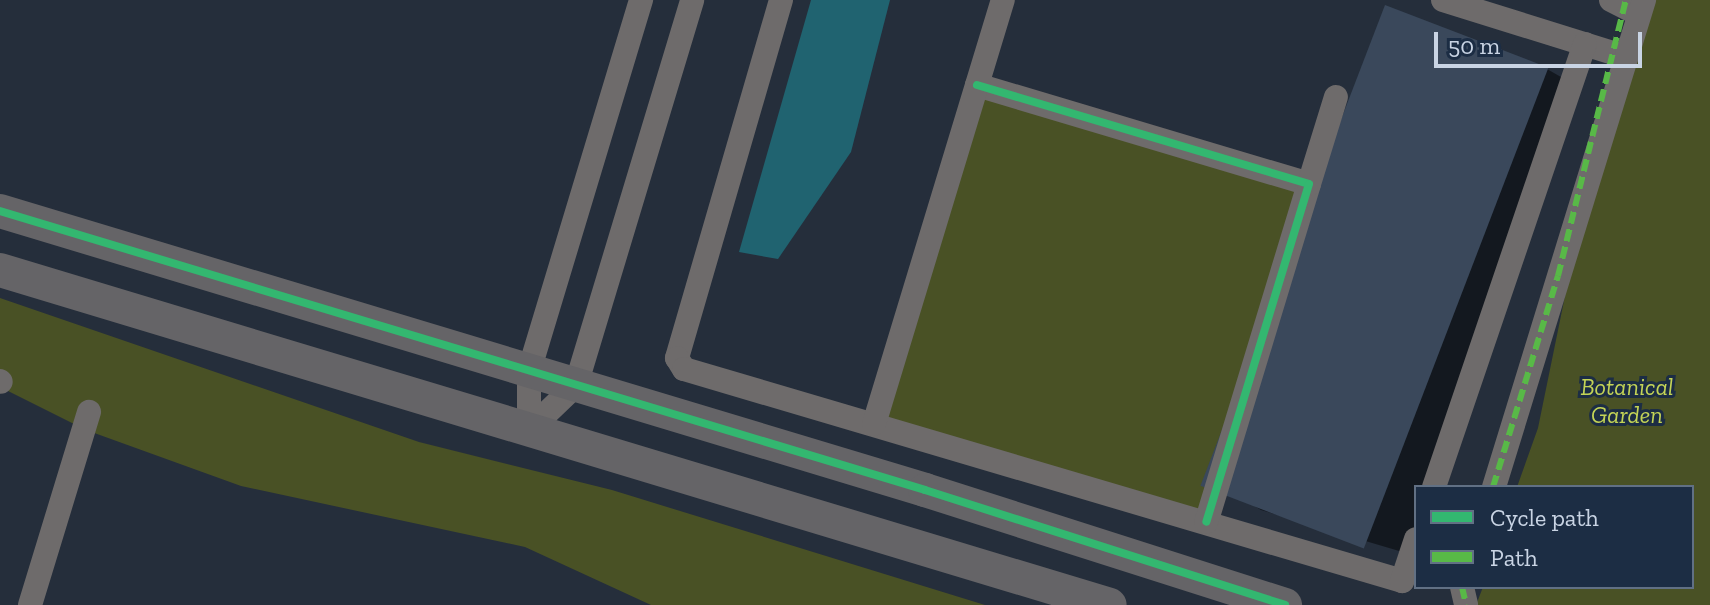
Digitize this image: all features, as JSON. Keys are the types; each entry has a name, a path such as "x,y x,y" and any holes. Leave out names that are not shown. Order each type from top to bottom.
{"street":[{"path":"529,430 529,371 641,0"},
{"path":"529,430 576,385 692,0"},
{"path":"781,0 677,358 684,369 1402,581 1414,545"},
{"path":"874,424 1003,0"},
{"path":"1443,0 1626,57"},
{"path":"1611,0 1636,5"},
{"path":"1494,485 1626,57 1636,5"},
{"path":"1494,485 1636,5"},
{"path":"1435,485 1585,44"},
{"path":"977,85 1309,184"},
{"path":"1206,522 1336,97"},
{"path":"0,211 576,385 1285,605"},
{"path":"0,270 1110,605"},
{"path":"30,605 89,412"}],"green space":[{"name":"Botanical Garden","path":"1636,0 1710,0 1710,605 1476,605 1482,589 1694,589 1694,485 1518,485 1538,428 1610,76"},
{"path":"977,85 1308,186 1204,525 874,424"},
{"path":"0,298 419,442 612,490 985,605 651,605 525,547 241,486 86,430 0,387"}],"water":[{"path":"811,0 890,0 851,152 778,259 739,252"}],"building":[{"path":"1385,5 1548,68 1364,549 1200,486"}],"marked path":[{"path":"1494,485 1558,276 1626,0"},
{"path":"1462,589 1466,605"}],"cycle path":[{"path":"977,85 1309,184 1206,522"},
{"path":"0,211 925,490 1285,605"}]}
